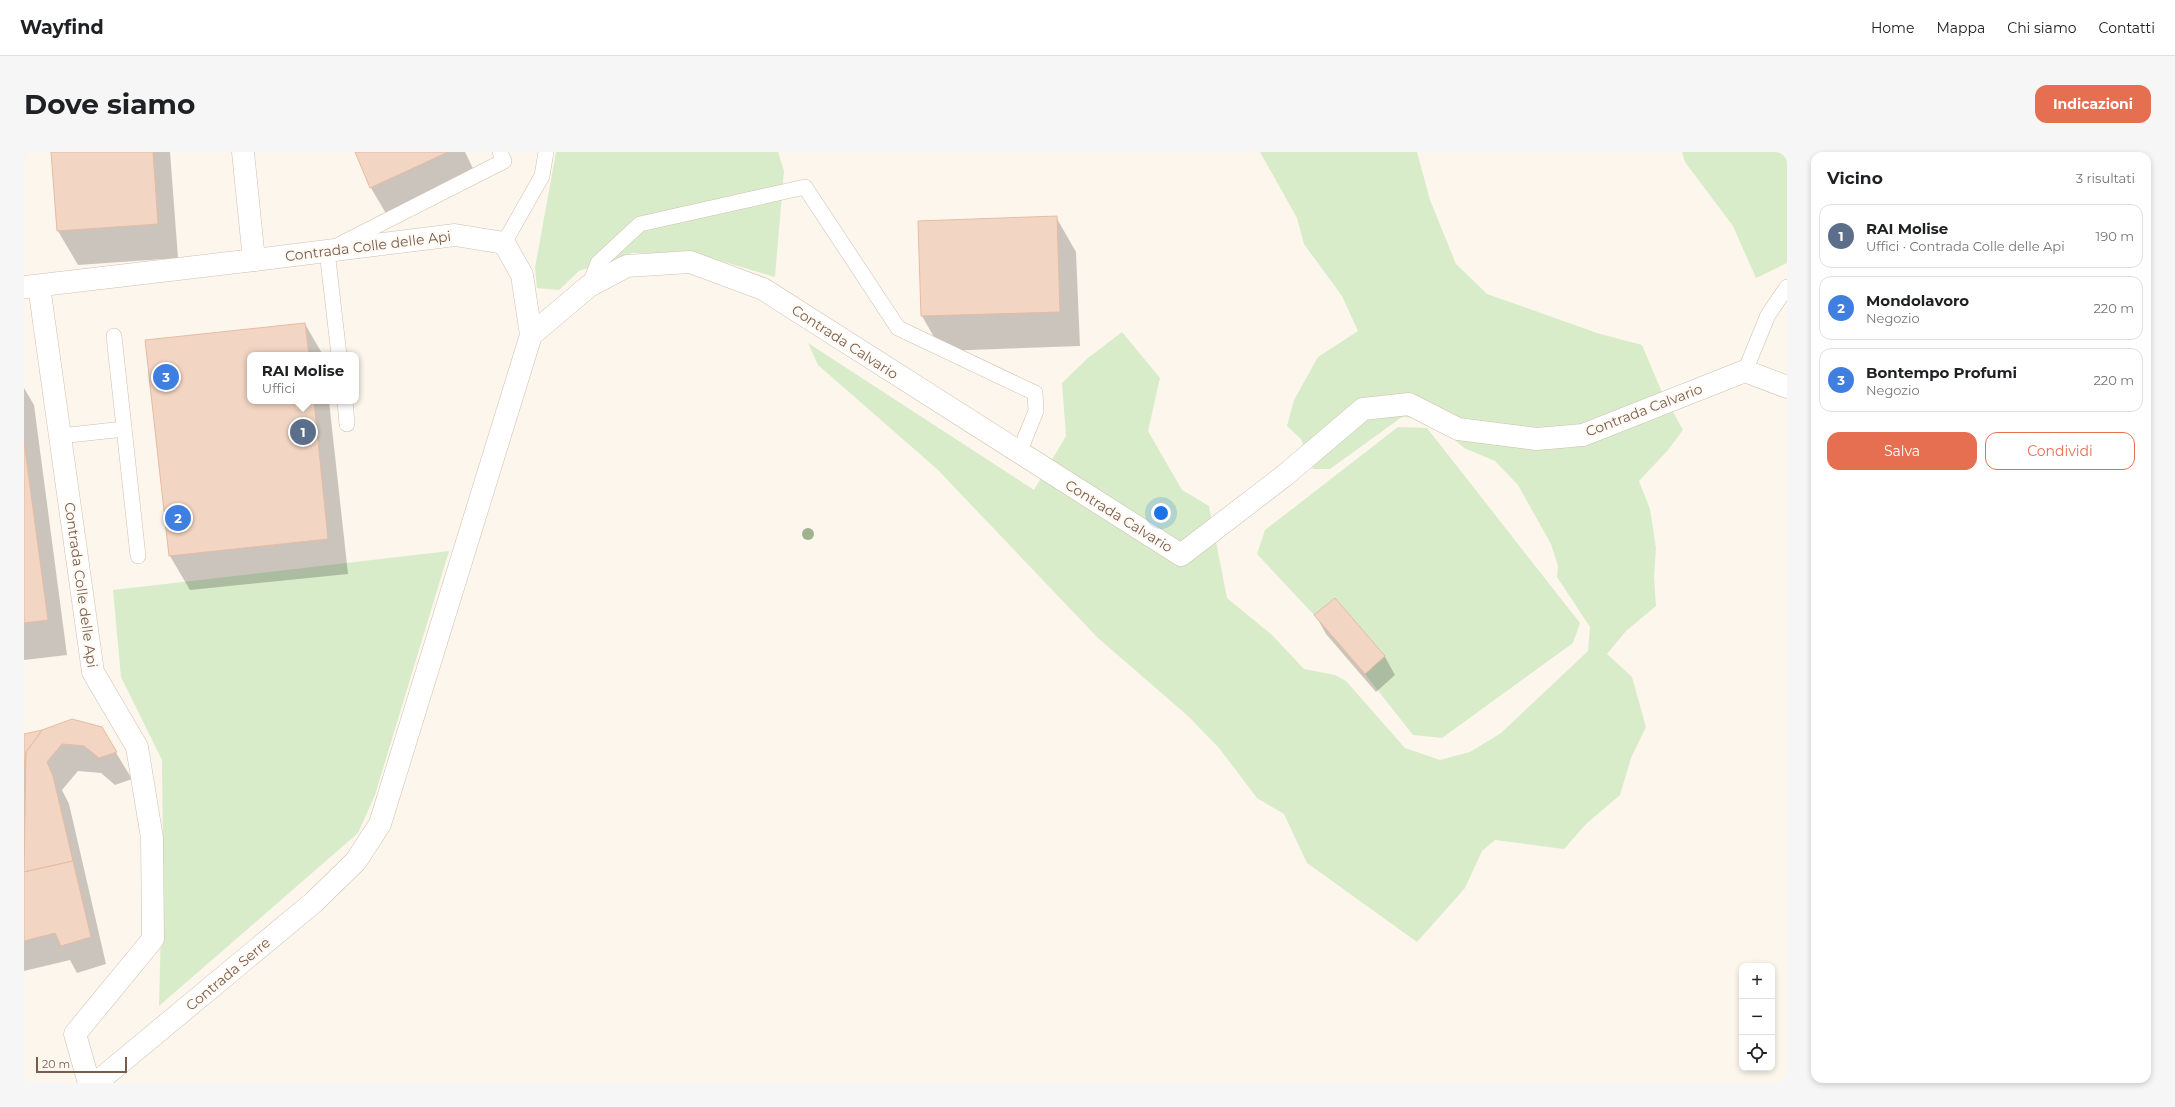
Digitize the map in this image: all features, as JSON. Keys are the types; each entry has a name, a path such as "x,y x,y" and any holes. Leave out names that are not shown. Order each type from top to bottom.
{"street":[{"path":"243,152 254,260"},
{"name":"Contrada Colle delle Api","path":"89,1083 75,1034 153,939 152,838 137,747 93,672 60,436 31,287 327,252 455,235 504,243"},
{"path":"504,243 522,275 531,334"},
{"name":"Contrada Calvario","path":"531,334 589,286 627,266 690,262 756,286 1181,555 1284,476 1363,409 1409,404 1458,429 1536,439 1576,436 1583,435 1745,371"},
{"name":"Contrada Serre","path":"96,1083 314,902 356,861 380,824 531,334"},
{"path":"1745,371 1787,387"}],"lane":[{"path":"339,352 327,252 504,161 500,152"},
{"path":"504,243 542,176 546,152"},
{"path":"589,286 598,263 640,224 805,187 898,328 1035,393 1036,412 1020,453"},
{"path":"1745,371 1768,315 1787,287"},
{"path":"114,336 138,556"},
{"path":"345,404 348,424"},
{"path":"60,436 124,428"}],"green space":[{"path":"556,152 778,152 784,171 775,277 694,253 632,253 579,271 559,290 537,288 535,268"},
{"path":"1260,152 1417,152 1430,200 1456,264 1487,294 1597,333 1642,345 1661,390 1683,430 1668,450 1639,481 1650,509 1656,548 1654,577 1656,606 1626,631 1607,654 1632,677 1646,727 1631,758 1620,795 1586,824 1564,849 1495,840 1482,851 1465,888 1417,942 1307,863 1284,814 1257,798 1219,748 1188,716 1098,638 937,469 818,365 808,343 1034,490 1066,436 1062,383 1088,358 1122,332 1160,378 1148,431 1182,490 1209,506 1227,598 1272,635 1304,669 1335,675 1346,681 1405,748 1440,760 1470,752 1501,733 1588,651 1590,627 1557,577 1558,566 1551,544 1518,485 1495,461 1464,448 1431,419 1402,417 1330,469 1313,469 1301,439 1287,426 1294,400 1318,357 1358,331 1342,296 1304,244 1297,218"},
{"path":"1682,152 1787,152 1787,263 1756,278 1733,226 1685,162"},
{"path":"1398,427 1427,428 1580,623 1573,643 1442,738 1413,735 1365,674 1385,656 1335,598 1314,615 1257,554 1265,530"},
{"path":"449,551 375,795 358,833 159,1006 163,850 162,760 121,677 113,590"}],"building":[{"path":"51,152 153,152 158,224 57,231"},
{"path":"355,152 448,152 370,188"},
{"path":"1057,216 1060,312 921,316 918,221"},
{"path":"305,323 309,352 247,352 247,404 314,404 328,539 169,556 145,340"},
{"path":"24,442 48,620 24,623"},
{"path":"1335,598 1385,656 1365,674 1314,615"},
{"path":"72,719 102,727 117,752 99,758 84,746 62,744 47,762 53,776 73,861 24,872 26,752 42,730"},
{"path":"42,730 26,752 24,769 24,734"},
{"path":"73,861 91,937 61,946 55,933 24,941 24,872"}],"place":[{"name":"Bontempo Profumi","path":"166,377"},
{"name":"RAI Molise","path":"303,432"},
{"name":"Mondolavoro","path":"178,518"}]}
